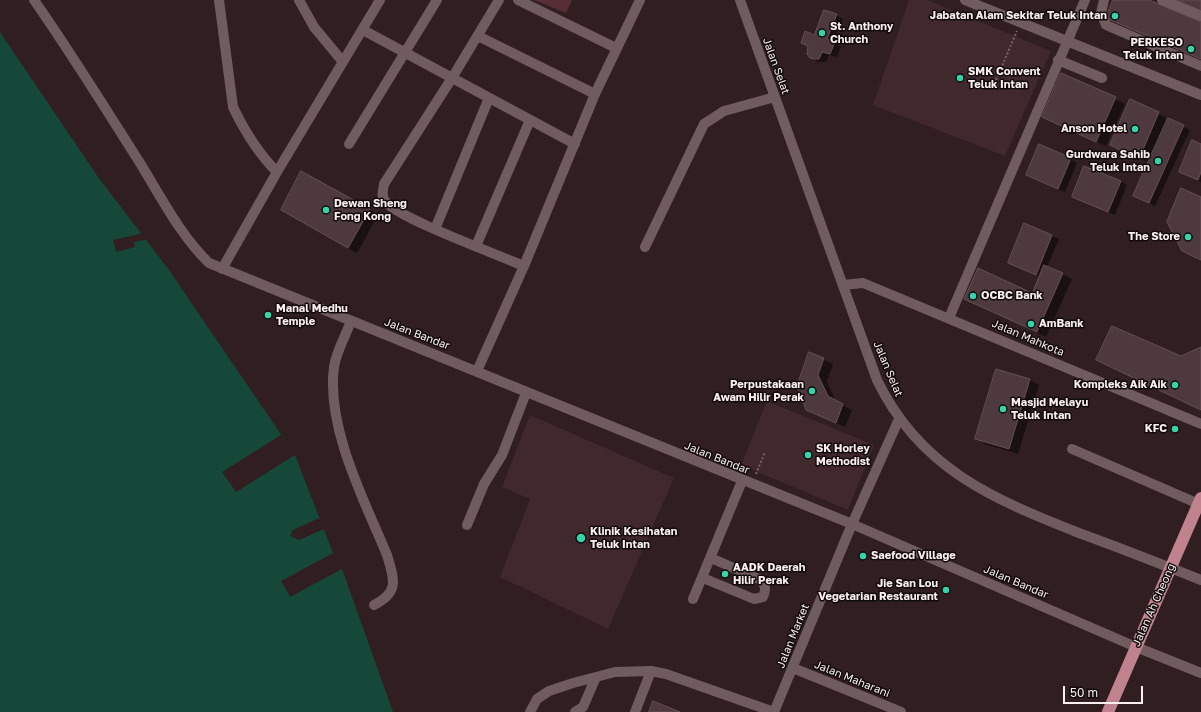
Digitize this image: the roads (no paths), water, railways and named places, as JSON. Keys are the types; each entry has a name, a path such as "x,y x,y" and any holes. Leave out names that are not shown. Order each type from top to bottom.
{"main road":[{"name":"Jalan Ah Cheong","path":"1108,712 1200,502"}],"street":[{"name":"Jalan Bandar","path":"34,0 189,240 209,262 222,269 476,371 526,393 852,524 1136,647 1201,673"},
{"path":"219,0 233,107 265,160 277,172"},
{"path":"299,0 314,27 343,62"},
{"path":"222,269 277,172 380,0"},
{"path":"349,144 438,0"},
{"path":"499,0 452,78 384,184 382,193 385,202 407,217 524,266"},
{"path":"518,0 616,48"},
{"path":"476,371 524,266 595,94 640,0"},
{"name":"Jalan Selat","path":"740,0 878,380 888,401 909,432 939,460 978,488 1026,512 1201,580"},
{"path":"965,0 1201,95"},
{"path":"949,318 1084,0"},
{"path":"1104,0 1101,13 1106,25 1201,66"},
{"path":"1162,0 1201,16"},
{"path":"363,30 575,144"},
{"path":"478,36 595,94"},
{"path":"1058,60 1102,78"},
{"path":"645,247 704,124 724,111 775,97"},
{"path":"435,229 489,98"},
{"path":"476,246 530,120"},
{"name":"Jalan Mahkota","path":"844,285 863,284 949,318 1201,424"},
{"path":"351,321 334,366 334,401 341,443 387,555 392,574 393,590 387,599 374,605"},
{"path":"467,525 484,484 502,455 526,393"},
{"name":"Jalan Market","path":"774,712 852,524 899,419"},
{"path":"1072,449 1200,502"},
{"path":"693,600 711,558 747,483"},
{"path":"703,578 754,599 763,597 765,593 764,583 761,580 711,558"},
{"name":"Jalan Maharani","path":"793,668 901,712"},
{"path":"530,712 538,699 549,691 615,672 651,671 666,674 749,708 774,712"},
{"path":"635,712 651,671"},
{"path":"576,712 585,703 596,677"}],"place":[{"name":"Jabatan Alam Sekitar Teluk Intan","path":"1115,16"},
{"name":"St. Anthony Church","path":"822,33"},
{"name":"PERKESO Teluk Intan","path":"1191,49"},
{"name":"SMK Convent Teluk Intan","path":"960,78"},
{"name":"Anson Hotel","path":"1135,129"},
{"name":"Gurdwara Sahib Teluk Intan","path":"1158,161"},
{"name":"Dewan Sheng Fong Kong","path":"326,210"},
{"name":"The Store","path":"1188,237"},
{"name":"OCBC Bank","path":"973,296"},
{"name":"Manal Medhu Temple","path":"268,315"},
{"name":"AmBank","path":"1031,324"},
{"name":"Kompleks Aik Aik","path":"1175,385"},
{"name":"Perpustakaan Awam Hilir Perak","path":"812,391"},
{"name":"Masjid Melayu Teluk Intan","path":"1003,409"},
{"name":"KFC","path":"1175,429"},
{"name":"SK Horley Methodist","path":"808,455"},
{"name":"Klinik Kesihatan Teluk Intan","path":"581,538"},
{"name":"Saefood Village","path":"863,556"},
{"name":"AADK Daerah Hilir Perak","path":"725,574"},
{"name":"Jie San Lou Vegetarian Restaurant","path":"946,590"}]}
